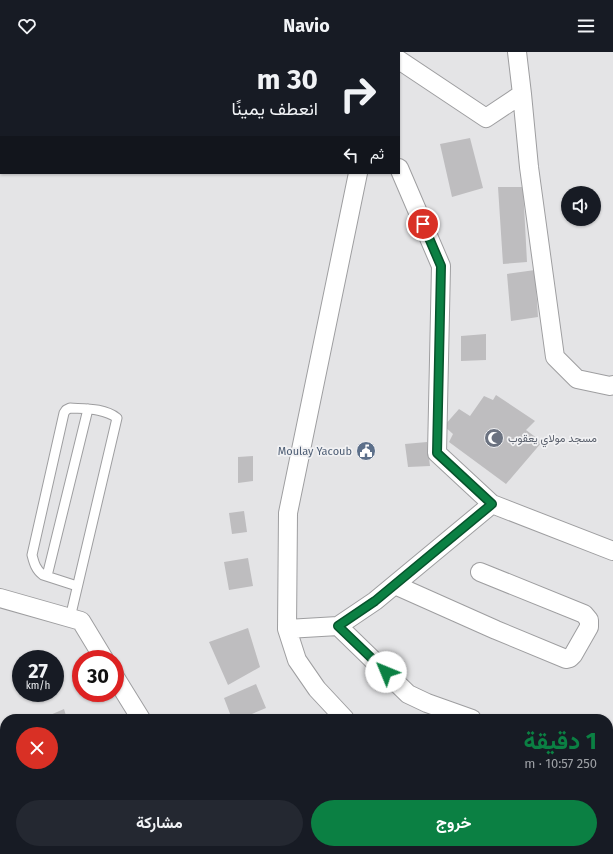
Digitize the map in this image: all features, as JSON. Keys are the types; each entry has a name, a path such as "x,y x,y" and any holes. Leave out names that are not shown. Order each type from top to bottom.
{"street":[{"path":"517,52 529,167 555,357 577,379 610,386 613,385"},
{"path":"400,61 486,118 522,94"},
{"path":"400,170 441,266 437,453 492,504 613,551"},
{"path":"340,714 317,689 297,660 287,629 288,513 358,174"},
{"path":"287,629 338,626 375,601 492,504"},
{"path":"395,585 566,659 573,655 589,627 589,620 584,614 480,572"},
{"path":"0,598 81,621 99,650"},
{"path":"338,626 408,694 427,703 458,714"},
{"path":"124,692 138,714"}],"lane":[{"path":"70,618 117,418 105,411 70,408 64,413 32,555 34,564 43,575 77,586"},
{"path":"48,576 88,409"}],"building":[{"path":"470,138 483,188 452,197 440,144"},
{"path":"498,187 523,187 527,262 503,264"},
{"path":"535,270 538,317 511,321 507,274"},
{"path":"486,334 486,360 461,361 461,336"},
{"name":"مسجد مولاي يعقوب","path":"496,395 535,421 526,430 542,442 506,484 449,442 453,434 444,426 459,409 470,416 484,396 493,400"},
{"path":"427,442 430,466 408,467 405,444"},
{"path":"253,456 253,481 238,483 238,457"},
{"path":"244,511 247,532 232,534 229,513"},
{"path":"248,558 253,586 229,590 224,562"},
{"path":"248,628 260,667 228,685 209,642"},
{"path":"256,684 266,708 252,714 230,714 224,698"},
{"path":"64,709 66,714 52,714"}],"place":[{"name":"مسجد مولاي يعقوب","path":"494,438"},
{"name":"Moulay Yacoub","path":"366,451"}],"route":[{"path":"386,672 338,626 375,601 492,504 437,453 441,266 423,224"}]}
